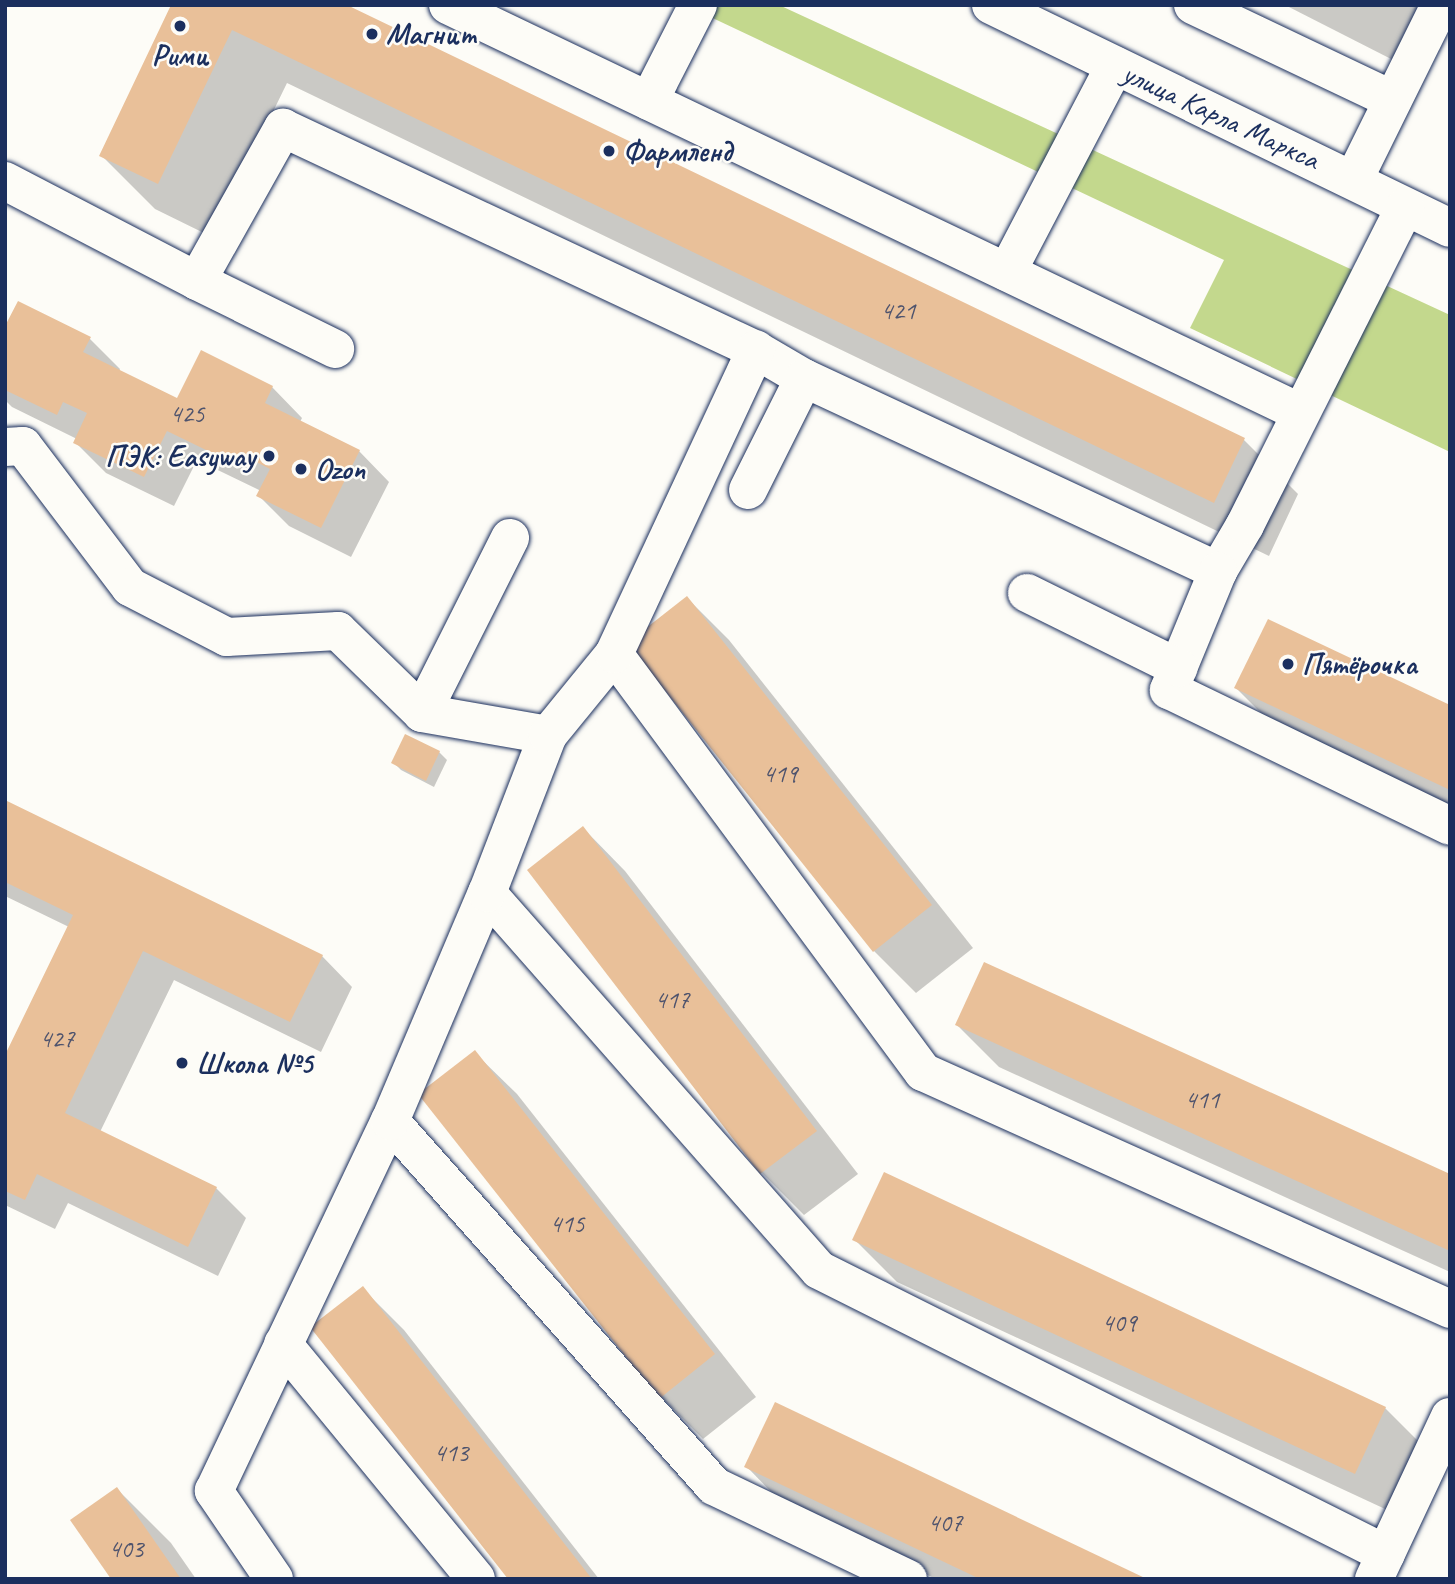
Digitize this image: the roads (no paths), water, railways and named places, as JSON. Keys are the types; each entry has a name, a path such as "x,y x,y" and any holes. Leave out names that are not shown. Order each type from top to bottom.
{"street":[{"path":"448,5 1299,412"},
{"path":"649,101 698,5"},
{"name":"улица Карла Маркса","path":"991,5 1354,179 1450,228"},
{"path":"1193,5 1393,100"},
{"path":"1354,179 1440,5"},
{"path":"1007,272 1115,65"},
{"path":"197,281 283,128 756,350 804,378 1219,571"},
{"path":"5,181 335,349"},
{"path":"1405,206 1299,412 1245,525 1219,571 1169,690 1450,826"},
{"path":"274,1579 214,1491 390,1121 487,894 548,735 614,654 756,350"},
{"path":"748,490 804,378"},
{"path":"5,447 23,446 130,587 227,637 338,631 422,713 548,735"},
{"path":"422,713 510,538"},
{"path":"1027,593 1179,668"},
{"path":"614,654 923,1072 1450,1309"},
{"path":"487,894 819,1270 1380,1566 1438,1474 1450,1417"},
{"path":"390,1121 714,1486 908,1579"},
{"path":"283,1344 476,1579"}],"place":[{"name":"Рими","path":"180,26"},
{"name":"Магнит","path":"372,34"},
{"name":"Фармленд","path":"609,151"},
{"name":"ПЭК: Easyway","path":"269,456"},
{"name":"Ozon","path":"301,469"},
{"name":"Пятёрочка","path":"1288,664"},
{"name":"Школа №5","path":"182,1063"}]}
